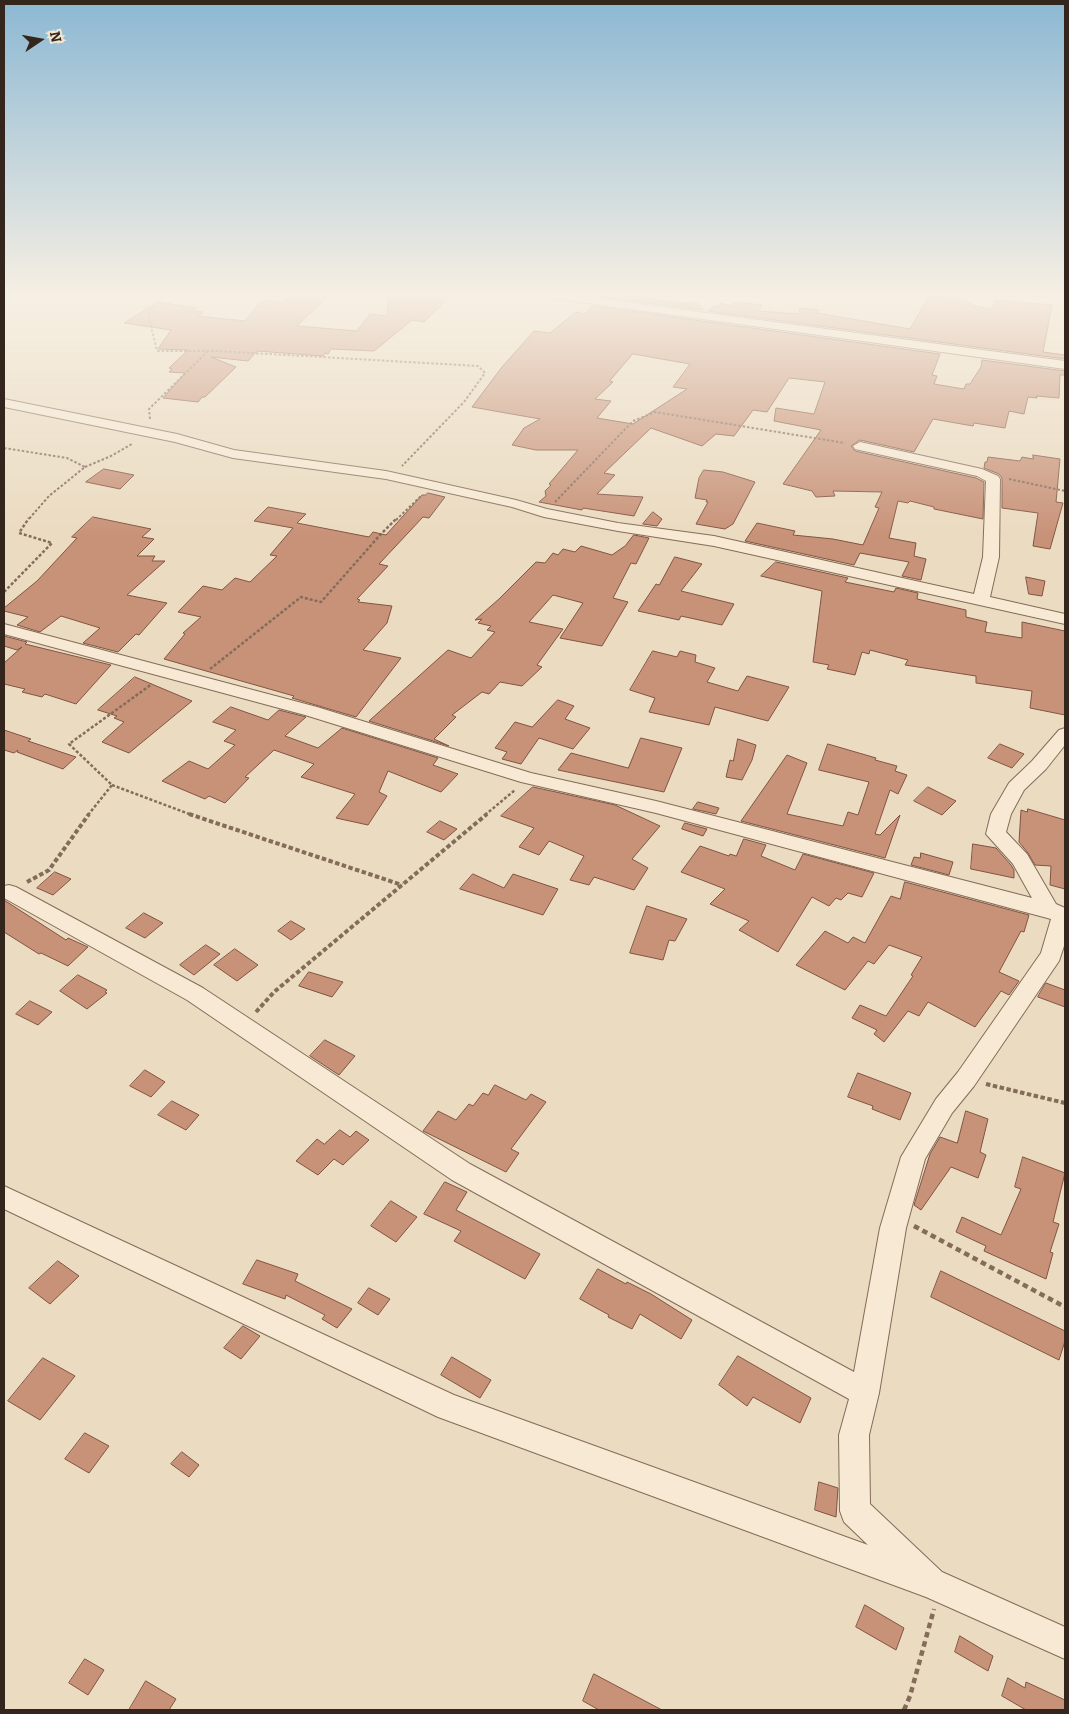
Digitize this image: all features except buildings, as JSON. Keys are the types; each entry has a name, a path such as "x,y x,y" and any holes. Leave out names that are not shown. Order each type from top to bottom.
{"street":[{"path":"4,403 152,432 232,454 307,463 392,477 516,504 544,513 618,527 714,541 1065,619"},
{"path":"860,446 982,473 993,479 991,557 981,600"},
{"path":"4,629 311,711 528,778 656,807 1059,913"},
{"path":"936,1585 855,1511 854,1435 865,1393 896,1217 913,1157 944,1106 966,1079 1051,954 1059,913 1010,845 996,834 1001,814 1016,787 1065,734"},
{"path":"9,892 195,994 461,1172 865,1393"},
{"path":"4,1197 448,1407 936,1585 1065,1644"}],"path":[{"path":"4,592 52,543 20,534 34,510 54,490 85,467 111,456 152,432 149,409 184,375"},
{"path":"392,477 464,402 484,375"},
{"path":"544,513 633,421 655,412 860,446"},
{"path":"4,448 67,458 85,467"},
{"path":"988,477 1001,477 1065,491"},
{"path":"199,680 216,664 301,597 321,602 380,535 432,485"},
{"path":"169,672 69,744 112,785 222,826 403,885"},
{"path":"243,1026 274,992 528,778"},
{"path":"9,892 49,870 77,828 112,785"},
{"path":"966,1079 1065,1103"},
{"path":"896,1217 1065,1307"},
{"path":"904,1710 910,1696 936,1585"}]}
